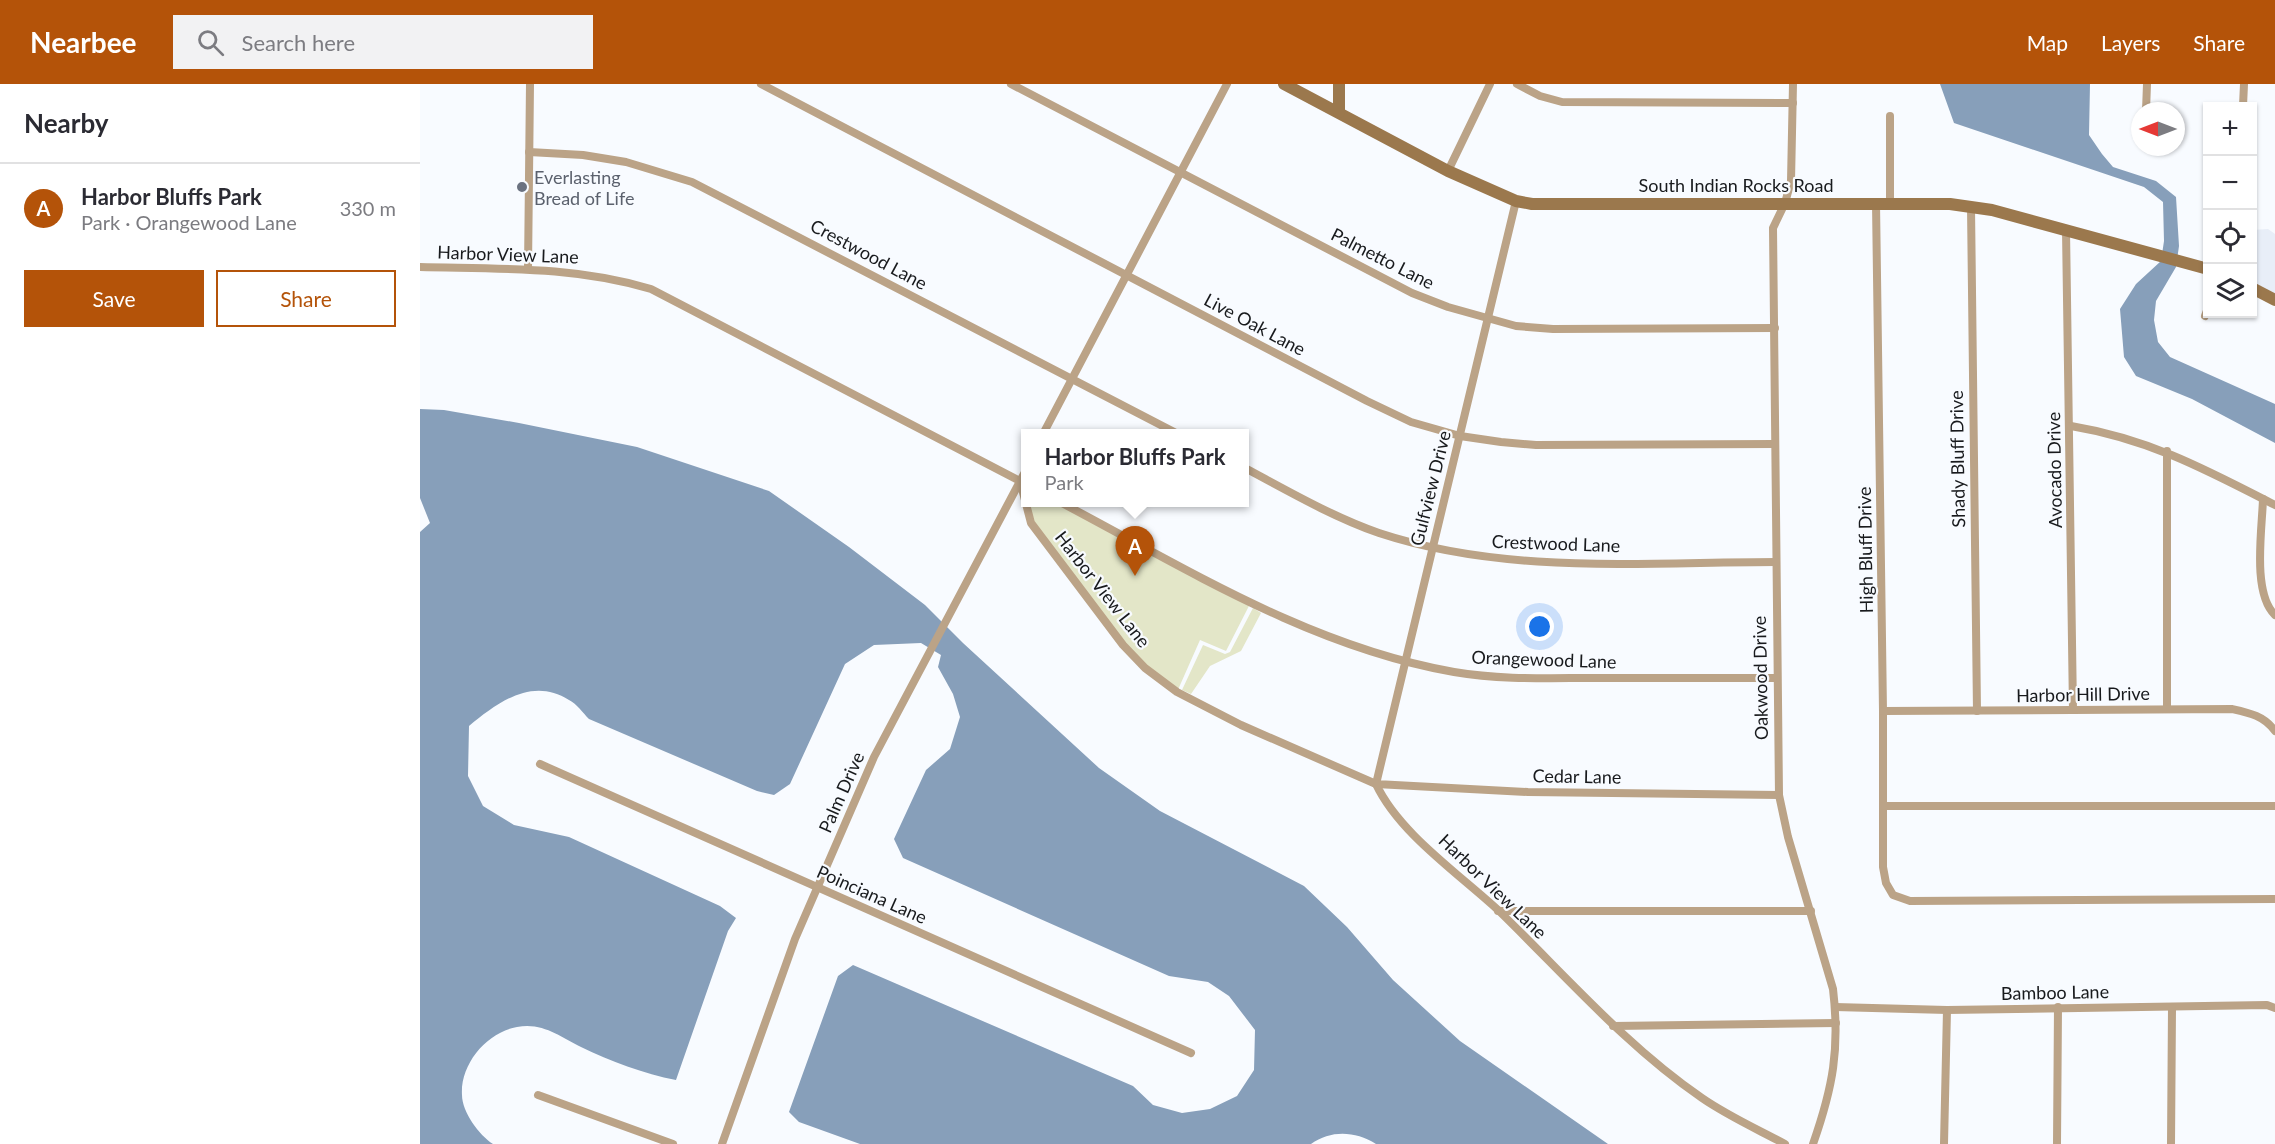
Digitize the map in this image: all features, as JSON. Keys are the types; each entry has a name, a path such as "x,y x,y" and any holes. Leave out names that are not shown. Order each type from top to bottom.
{"street":[{"path":"528,269 530,84"},
{"name":"Live Oak Lane","path":"761,84 1411,422 1460,436 1536,445 1774,444"},
{"name":"Palmetto Lane","path":"1011,84 1412,293 1488,319 1516,326 1553,329 1775,328"},
{"path":"1046,429 1227,84"},
{"name":"South Indian Rocks Road","path":"1284,84 1448,171 1516,201 1532,204 1890,203 1971,207 2203,267"},
{"path":"1339,84 1339,112"},
{"path":"1448,171 1490,84"},
{"path":"1517,84 1540,96 1562,102 1793,103"},
{"name":"Oakwood Drive","path":"1793,84 1791,181 1785,203 1773,228 1776,678 1779,795 1788,837 1833,989 1835,1007 1834,1074 1813,1144"},
{"path":"2146,102 2147,84"},
{"path":"2243,102 2244,84"},
{"path":"1890,116 1890,203"},
{"name":"Crestwood Lane","path":"529,152 583,155 626,162 692,182 1168,429"},
{"name":"Gulfview Drive","path":"1376,784 1516,201"},
{"name":"High Bluff Drive","path":"1876,203 1883,711 1882,806 1883,867 1886,883 1893,895 1910,901 2275,899"},
{"name":"Shady Bluff Drive","path":"1971,207 1977,711"},
{"name":"Avocado Drive","path":"2066,230 2071,426 2073,710"},
{"name":"Harbor View Lane","path":"420,267 528,269 590,274 651,289 1021,482"},
{"path":"2257,290 2275,300"},
{"path":"2071,426 2111,432 2167,451 2275,505"},
{"path":"2167,451 2167,709"},
{"name":"Crestwood Lane","path":"1249,470 1320,507 1379,532 1485,558 1533,562 1776,562"},
{"name":"Palm Drive","path":"722,1144 768,1009 817,887 874,757 1021,487"},
{"path":"2263,499 2261,588 2266,606 2275,615"},
{"name":"Harbor View Lane","path":"1028,507 1031,523 1123,645 1145,668 1177,692 1240,725 1376,784 1385,804 1402,822 1498,911 1613,1026 1701,1098 1785,1144"},
{"name":"Orangewood Lane","path":"1069,507 1282,619 1353,647 1405,661 1453,671 1518,678 1776,678"},
{"name":"Harbor Hill Drive","path":"1883,711 2232,709 2254,714 2268,722 2275,731"},
{"name":"Poinciana Lane","path":"540,764 1191,1053"},
{"name":"Cedar Lane","path":"1376,784 1528,792 1779,795"},
{"path":"1882,806 2275,806"},
{"path":"1498,911 1811,911"},
{"name":"Bamboo Lane","path":"1835,1007 1947,1010 2266,1005 2275,1008"},
{"path":"2057,1144 2058,1007"},
{"path":"2171,1144 2172,1008"},
{"path":"1944,1144 1947,1010"},
{"path":"1613,1026 1836,1023"},
{"path":"538,1095 673,1144"}],"shaded area":[{"path":"2268,229 2275,234 2275,295 2257,285 2257,230"}],"green space":[{"path":"1027,507 1068,507 1251,602 1226,651 1200,640 1177,692 1145,668 1031,523"},
{"path":"1253,608 1261,613 1241,651 1210,666 1191,694 1182,690 1203,645 1225,654 1230,652"}],"water":[{"path":"1940,84 2090,84 2089,135 2102,154 2113,167 2156,181 2176,197 2179,246 2176,267 2156,301 2154,320 2158,342 2170,357 2275,404 2275,443 2192,399 2136,376 2124,357 2120,309 2136,284 2161,261 2164,241 2163,202 2144,187 1954,123"},
{"path":"420,409 444,410 519,423 637,447 769,491 849,547 925,605 1099,768 1160,811 1304,886 1347,927 1393,980 1460,1041 1608,1144 1376,1144 1360,1137 1335,1134 1311,1144 860,1144 799,1122 789,1112 838,976 853,965 1133,1086 1153,1105 1182,1113 1210,1109 1237,1096 1254,1070 1255,1030 1229,996 1208,982 1169,976 903,858 894,839 926,770 950,749 960,717 953,694 938,667 941,655 921,643 874,645 845,664 790,784 774,795 757,791 589,719 572,702 555,693 542,691 516,695 503,701 469,726 468,776 483,806 514,825 569,837 720,906 736,918 728,931 676,1080 615,1062 543,1028 517,1027 495,1035 478,1051 471,1061 463,1083 463,1102 468,1116 477,1129 493,1144 420,1144 420,532 430,523 420,498"}],"place":[{"name":"Everlasting Bread of Life","path":"522,187"},
{"name":"Harbor Bluffs Park","path":"1135,576"}]}
